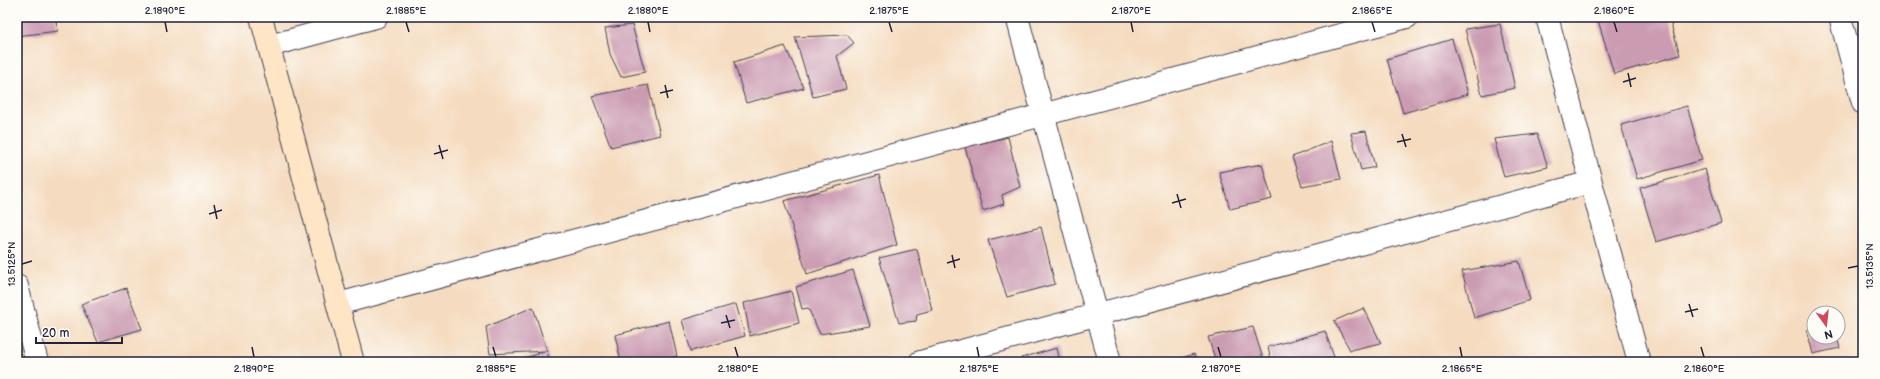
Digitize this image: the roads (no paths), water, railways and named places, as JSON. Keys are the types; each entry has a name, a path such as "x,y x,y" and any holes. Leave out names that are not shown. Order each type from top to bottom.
{"street":[{"path":"261,17 353,362"},
{"path":"269,46 376,17"},
{"path":"1017,17 1110,362"},
{"path":"338,304 1407,17"},
{"path":"1547,17 1639,362"},
{"path":"1840,17 1863,103"},
{"path":"920,362 1591,182"},
{"path":"17,286 24,339 37,362"}]}
